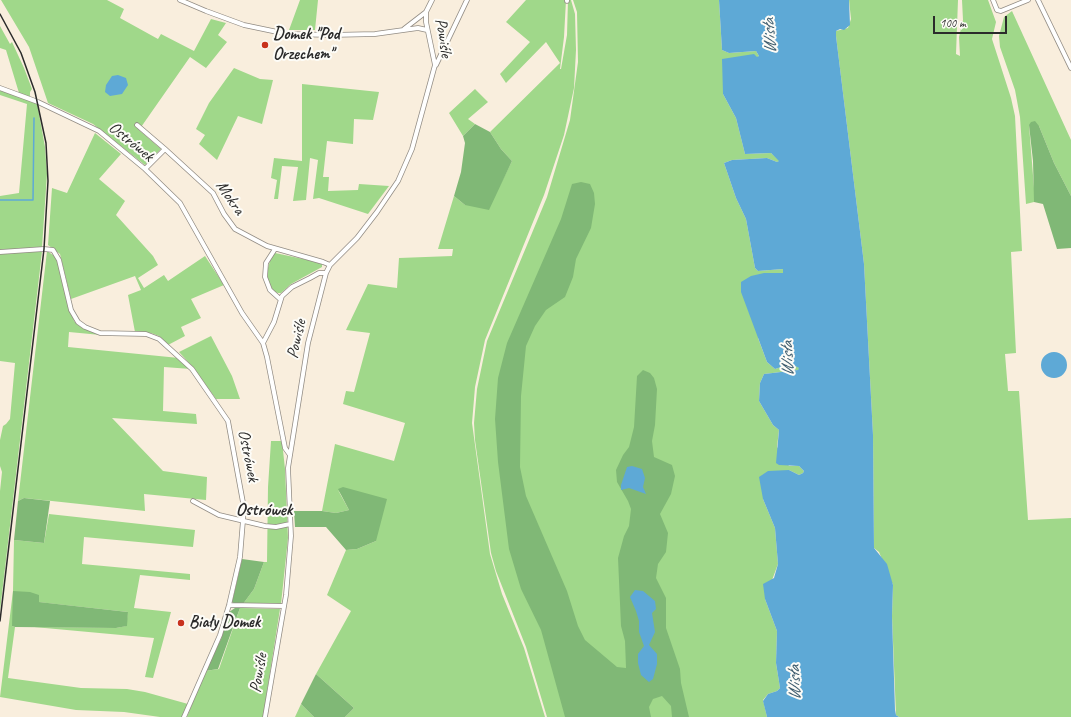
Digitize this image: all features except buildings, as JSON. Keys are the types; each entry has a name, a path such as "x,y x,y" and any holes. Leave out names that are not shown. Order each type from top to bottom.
{"street":[{"path":"180,0 206,12 273,32 331,35 375,34 404,29 427,30"},
{"name":"Powiśle","path":"265,717 284,606 290,551 288,478 290,456 307,350 326,273 330,265 367,226 400,175 412,149 435,65 427,30 426,12 432,0"},
{"path":"435,65 441,56 467,0"},
{"path":"993,0 999,11 1006,10 1028,0"},
{"path":"1038,0 1071,68"},
{"path":"404,29 426,12"},
{"name":"Ostrówek","path":"0,88 38,102 98,131 145,169 180,203 210,258 262,343 268,357 285,448 290,456"},
{"name":"Mokra","path":"137,125 213,193 224,214 235,229 275,249 330,265"},
{"path":"145,169 165,149"},
{"name":"Ostrówek","path":"0,252 44,249 52,250 59,260 71,310 78,322 93,331 110,334 152,335 159,339 192,369 228,421 241,484 244,520 240,557 230,605 220,635 184,717"},
{"path":"275,249 266,263 264,277 270,290 280,299"},
{"path":"262,343 274,322 280,299 292,287 319,273 326,273"},
{"path":"193,501 210,512 269,527 290,524"},
{"path":"230,605 247,607 284,606"}],"green space":[{"path":"1,0 107,0 124,9 120,18 158,39 161,34 194,51 211,19 226,23 218,35 227,42 206,68 190,57 139,130 161,149 145,165 93,124 48,103 29,47"},
{"path":"300,0 318,0 315,30 289,30"},
{"path":"526,0 566,0 561,69 567,35 568,0 571,0 575,14 576,50 574,88 564,135 544,195 485,340 475,387 472,423 490,554 502,594 524,648 545,717 345,717 354,708 316,674 351,611 327,595 346,550 357,549 376,541 338,490 349,510 336,513 322,511 335,444 394,461 405,423 343,404 346,391 354,392 370,333 346,330 368,284 397,288 399,258 452,256 453,249 438,249 454,196 465,205 500,185 512,161 501,149 490,132 560,63 546,42 506,83 500,74 530,42 506,22"},
{"path":"573,0 719,0 722,50 729,53 756,51 759,56 723,94 736,118 745,154 771,153 780,161 777,162 767,158 732,160 724,163 736,198 746,219 755,268 758,271 783,269 783,274 764,273 758,338 767,362 775,369 791,364 800,368 798,370 764,374 760,383 759,401 773,425 779,430 777,447 789,466 799,466 804,471 799,475 789,470 763,499 775,528 778,564 765,599 777,631 776,663 780,688 777,691 768,694 763,700 767,717 547,717 526,647 496,571 491,553 475,440 474,423 477,389 487,341 547,197 570,120 578,62 577,12"},
{"path":"849,0 958,0 956,54 960,56 959,37 963,20 962,0 988,0 996,22 992,39 1011,98 1015,116 1022,251 1011,252 1016,353 1005,354 1008,391 1019,391 1028,520 1071,518 1071,717 899,717 896,715 892,616 893,585 879,552 874,548 873,435 864,264 836,36 836,31 848,28 851,19"},
{"path":"1012,11 1071,140 1071,196 1054,163 1039,126 1029,125 1034,202 1026,204 1020,117 1015,90 1000,47 999,36 1004,17"},
{"path":"0,26 10,44 12,42 24,68 32,89 30,92 30,97 19,93 6,50 0,48"},
{"path":"234,68 260,79 273,80 262,124 238,116 217,160 199,144 205,135 196,129 209,103"},
{"path":"302,84 379,92 373,120 354,119 353,144 327,141 323,177 329,177 328,191 358,190 359,184 389,186 368,214 319,198 313,199 318,160 310,158 306,200 293,201 298,167 282,166 278,199 274,199 277,180 271,178 274,158 302,161"},
{"path":"475,89 488,102 468,119 475,124 463,136 449,113"},
{"path":"0,91 37,103 45,147 47,174 42,247 0,252 0,196 19,193 27,104 0,95"},
{"path":"1035,121 1039,126 1054,163 1071,196 1071,248 1057,249 1043,204 1034,202 1033,161 1029,125 1031,122"},
{"path":"475,124 490,132 501,149 512,161 489,210 465,205 454,196 461,172 465,143 463,136"},
{"path":"95,133 121,154 99,179 125,201 116,215 153,256 158,265 138,278 144,288 164,275 168,281 205,256 224,285 191,299 201,318 181,327 185,336 168,345 159,336 151,333 135,332 128,295 141,290 135,276 71,299 60,254 48,245 52,188 67,193"},
{"path":"581,182 590,184 594,193 595,204 591,228 576,259 573,277 565,297 546,310 535,326 526,346 521,396 520,467 526,496 567,591 578,626 585,640 617,667 626,668 625,641 621,626 618,558 624,536 629,526 631,509 617,482 616,470 623,455 629,447 634,427 637,376 643,370 650,373 654,378 657,389 655,425 652,441 654,457 672,465 675,476 671,494 660,514 668,533 666,552 658,564 656,578 666,598 666,628 680,669 681,683 689,717 672,717 671,706 662,696 653,699 649,707 651,717 565,717 541,630 521,589 509,549 498,462 495,419 498,378 507,343 561,219 572,184"},
{"path":"42,251 0,611 0,491 2,472 0,466 0,440 3,426 10,419 15,363 0,361 0,253"},
{"path":"47,251 56,257 74,321 82,328 101,335 69,332 68,347 179,358 191,369 164,367 163,411 196,414 197,424 112,418 163,471 207,477 206,500 144,494 145,511 24,498 18,501"},
{"path":"275,253 322,263 322,267 291,284 281,293 278,293 273,291 268,281 267,271 271,258"},
{"path":"211,336 232,376 240,399 216,399 191,365 179,352"},
{"path":"271,441 282,441 285,469 288,538 281,604 243,604 254,589 264,562 267,562 268,487"},
{"path":"343,487 387,499 376,541 357,549 346,550 326,527 295,527 294,511 322,511 336,513 349,510 338,489"},
{"path":"24,498 50,501 44,543 14,540 18,501"},
{"path":"49,514 195,530 193,547 84,537 82,564 190,574 190,580 140,575 134,608 171,612 153,678 145,677 154,638 34,627 116,628 126,626 128,612 38,602 12,626 15,627 8,678 81,688 127,689 145,692 188,704 182,717 160,717 124,712 76,710 0,697 13,591 14,540 44,543"},
{"path":"242,559 264,562 254,589 243,604 235,604 232,602"},
{"path":"13,591 30,592 39,595 39,602 128,612 127,626 116,628 15,627 12,626"},
{"path":"235,608 240,608 218,669 205,671 221,639 229,612"},
{"path":"240,608 280,609 263,717 187,717 205,671 219,669"},
{"path":"316,674 354,708 345,717 314,717 301,704"},
{"path":"301,704 314,717 295,717"}],"water":[{"name":"Wisła","path":"719,0 849,0 850,25 844,30 840,29 836,31 836,36 864,264 873,435 874,548 887,564 893,585 892,616 895,710 896,715 899,717 767,717 763,701 768,694 777,691 780,688 776,663 777,631 765,599 763,584 774,578 778,564 775,528 763,499 759,477 768,471 789,470 799,475 804,471 799,466 779,465 776,463 779,430 773,425 759,401 760,383 764,374 798,370 799,368 791,364 775,369 767,362 741,292 741,282 751,276 764,273 783,273 783,269 758,271 755,268 746,219 736,198 724,163 732,160 767,158 777,162 779,161 771,153 745,154 736,118 723,94 722,59 754,54 757,57 759,56 756,51 729,53 722,50"},
{"path":"118,75 126,78 128,85 122,94 110,96 105,92 106,85 112,76"},
{"path":"1054,352 1063,356 1067,365 1063,374 1054,378 1045,374 1041,365 1045,356"},
{"path":"632,466 642,469 645,478 643,487 646,494 629,488 621,490 621,485 627,467"},
{"path":"635,590 643,591 655,601 656,609 652,613 655,632 649,645 657,654 657,664 653,679 649,682 641,675 638,663 638,654 644,646 639,632 639,621 630,597"}],"waterway":[{"path":"0,200 33,200 34,118"}],"railway":[{"path":"0,14 21,53 35,92 46,143 48,181 44,249 0,621"}],"place":[{"name":"Domek \"Pod Orzechem\"","path":"265,45"},
{"name":"Biały Domek","path":"181,623"}],"district":[{"name":"Ostrówek","path":"264,510"}]}
